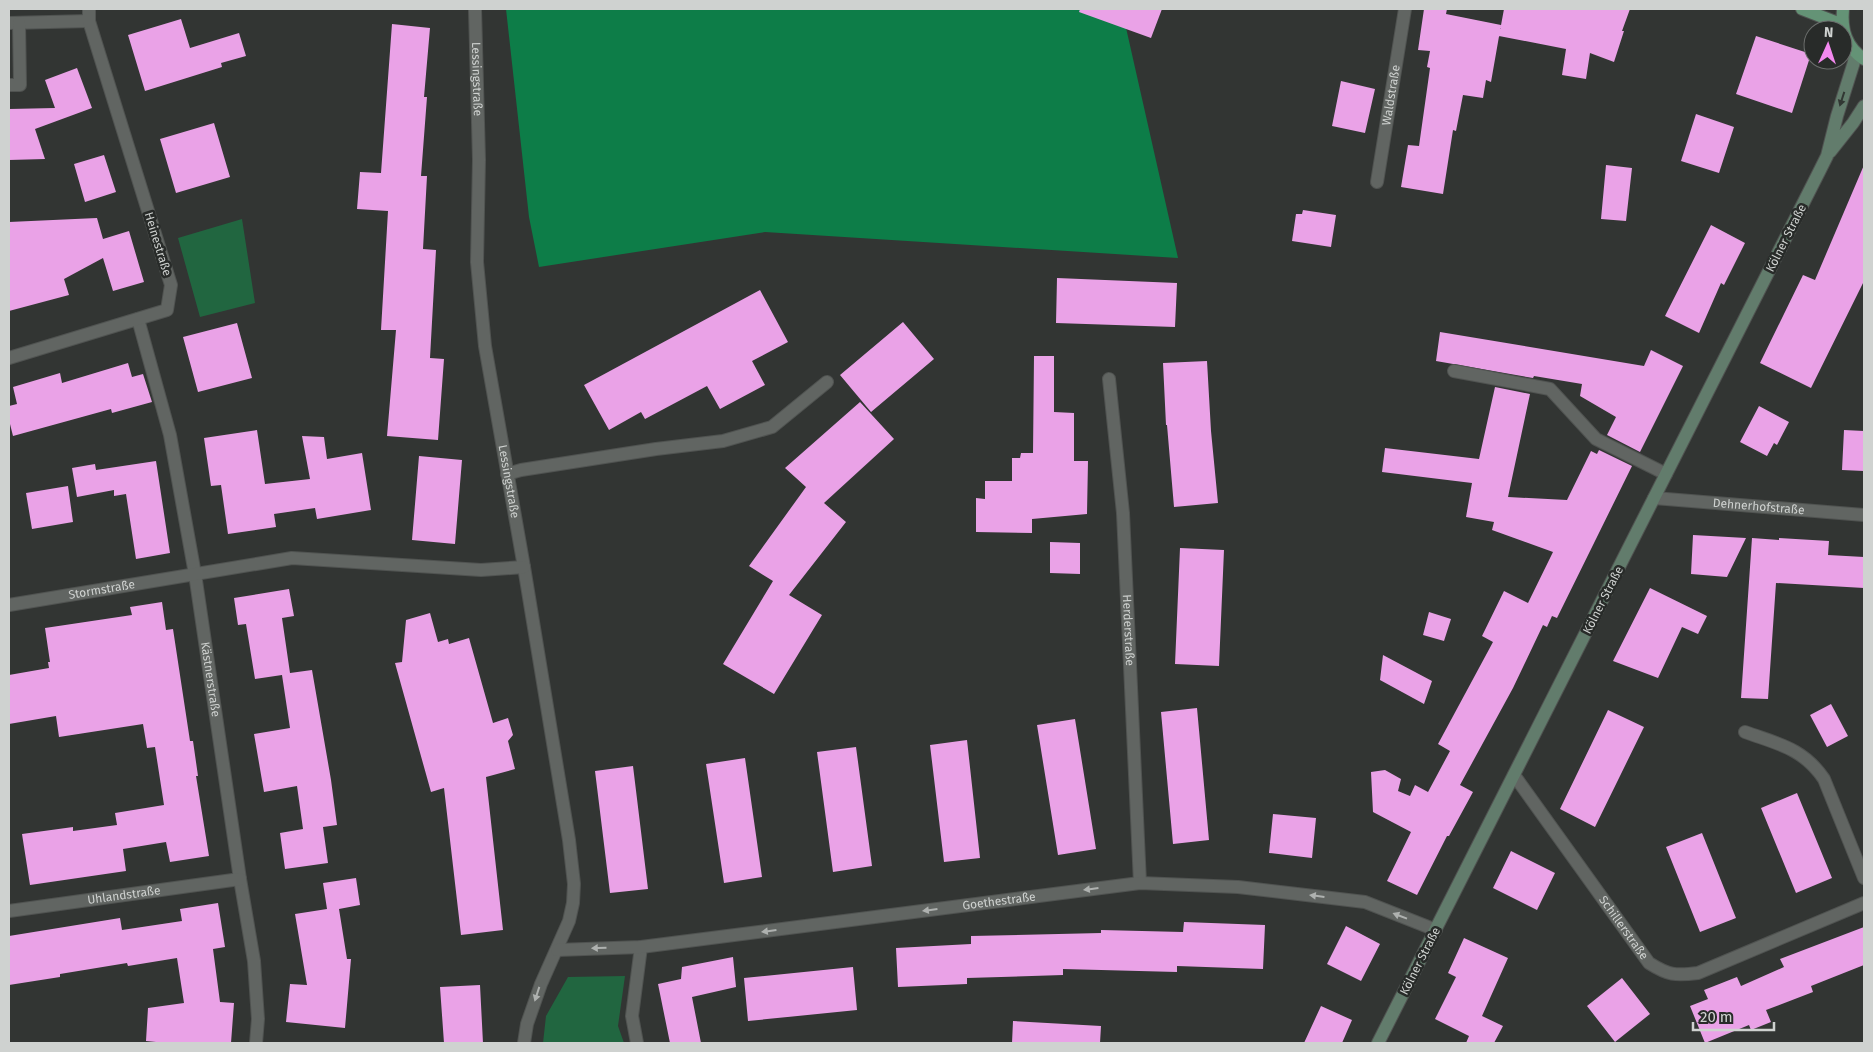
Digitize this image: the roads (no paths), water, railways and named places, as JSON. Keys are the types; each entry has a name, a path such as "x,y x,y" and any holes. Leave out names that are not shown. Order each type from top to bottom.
{"main road":[{"path":"1802,9 1830,20"},
{"name":"Kölner Straße","path":"1827,156 1854,62 1860,56"},
{"name":"Kölner Straße","path":"1378,1043 1827,156 1864,106"}],"street":[{"name":"Lessingstraße","path":"475,9 479,160 477,262 485,346 524,567 573,870 573,903 570,921 541,984 524,1043"},
{"name":"Waldstraße","path":"1377,182 1404,9"},
{"name":"Heinestraße","path":"9,85 20,85 14,23 89,15 171,285 167,310 9,358"},
{"name":"Kästnerstraße","path":"138,319 170,435 195,574 254,961 258,1019 256,1043"},
{"path":"1454,370 1550,389 1596,439 1666,474"},
{"name":"Herderstraße","path":"1109,379 1123,513 1140,883"},
{"path":"507,474 521,470 656,449 723,441 772,427 827,382"},
{"name":"Dehnerhofstraße","path":"1654,498 1864,515"},
{"name":"Stormstraße","path":"9,605 292,558 481,570 524,567"},
{"path":"1745,732 1785,746 1803,755 1815,766 1824,779 1864,878"},
{"name":"Schillerstraße","path":"1514,775 1649,963 1664,973 1679,976 1698,973 1864,903"},
{"name":"Uhlandstraße","path":"9,911 240,879"},
{"name":"Goethestraße","path":"558,950 641,947 1140,883 1238,887 1365,902 1436,930"},
{"path":"637,1043 632,1016 641,947"}]}
